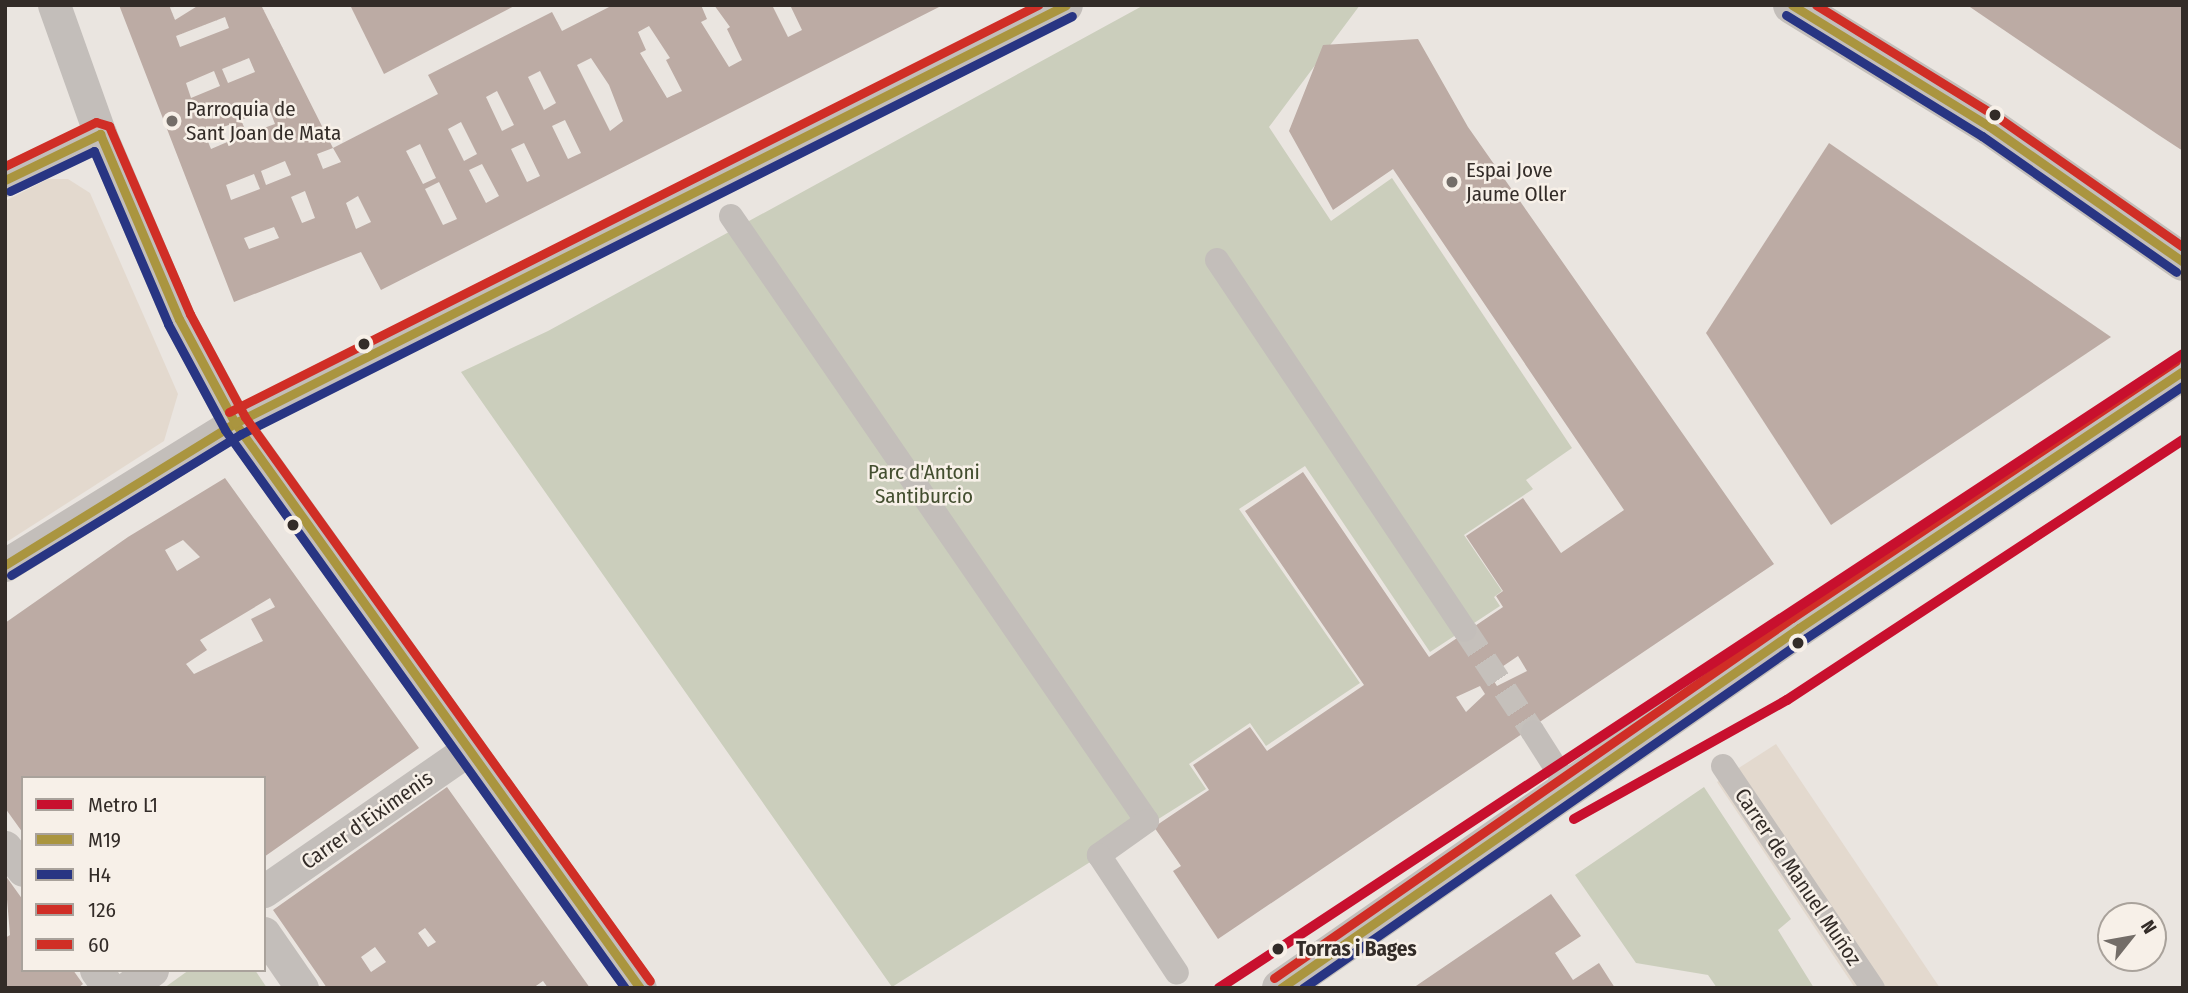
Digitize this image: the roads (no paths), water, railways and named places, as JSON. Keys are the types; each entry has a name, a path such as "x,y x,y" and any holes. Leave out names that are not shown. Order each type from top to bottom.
{"street":[{"path":"54,5 100,134 183,326 235,423 640,988"},
{"path":"5,565 235,423 1066,5"},
{"path":"1792,5 1977,118 2183,262"},
{"path":"5,180 100,134"},
{"path":"731,216 1147,821 1099,855 1177,973"},
{"path":"1217,260 1465,630"},
{"path":"1281,988 2183,371"},
{"path":"1533,732 1570,790"},
{"name":"Carrer d'Eiximenis","path":"266,890 469,749"},
{"name":"Carrer de Manuel Muñoz","path":"1723,766 1873,988"},
{"path":"5,847 21,867"},
{"path":"266,936 302,988"},
{"path":"97,972 109,988"},
{"path":"127,988 149,972"}],"tunnel":[{"path":"1465,630 1533,732"}],"metro line":[{"name":"L1","path":"1219,988 2183,354"},
{"name":"L1","path":"1574,819 1787,700 2183,440"}],"place":[{"name":"Parroquia de Sant Joan de Mata","path":"172,121"},
{"name":"Espai Jove Jaume Oller","path":"1452,182"},
{"name":"Torras i Bages","path":"1278,949"}],"park label":[{"name":"Parc d'Antoni Santiburcio","path":"924,484"}]}
